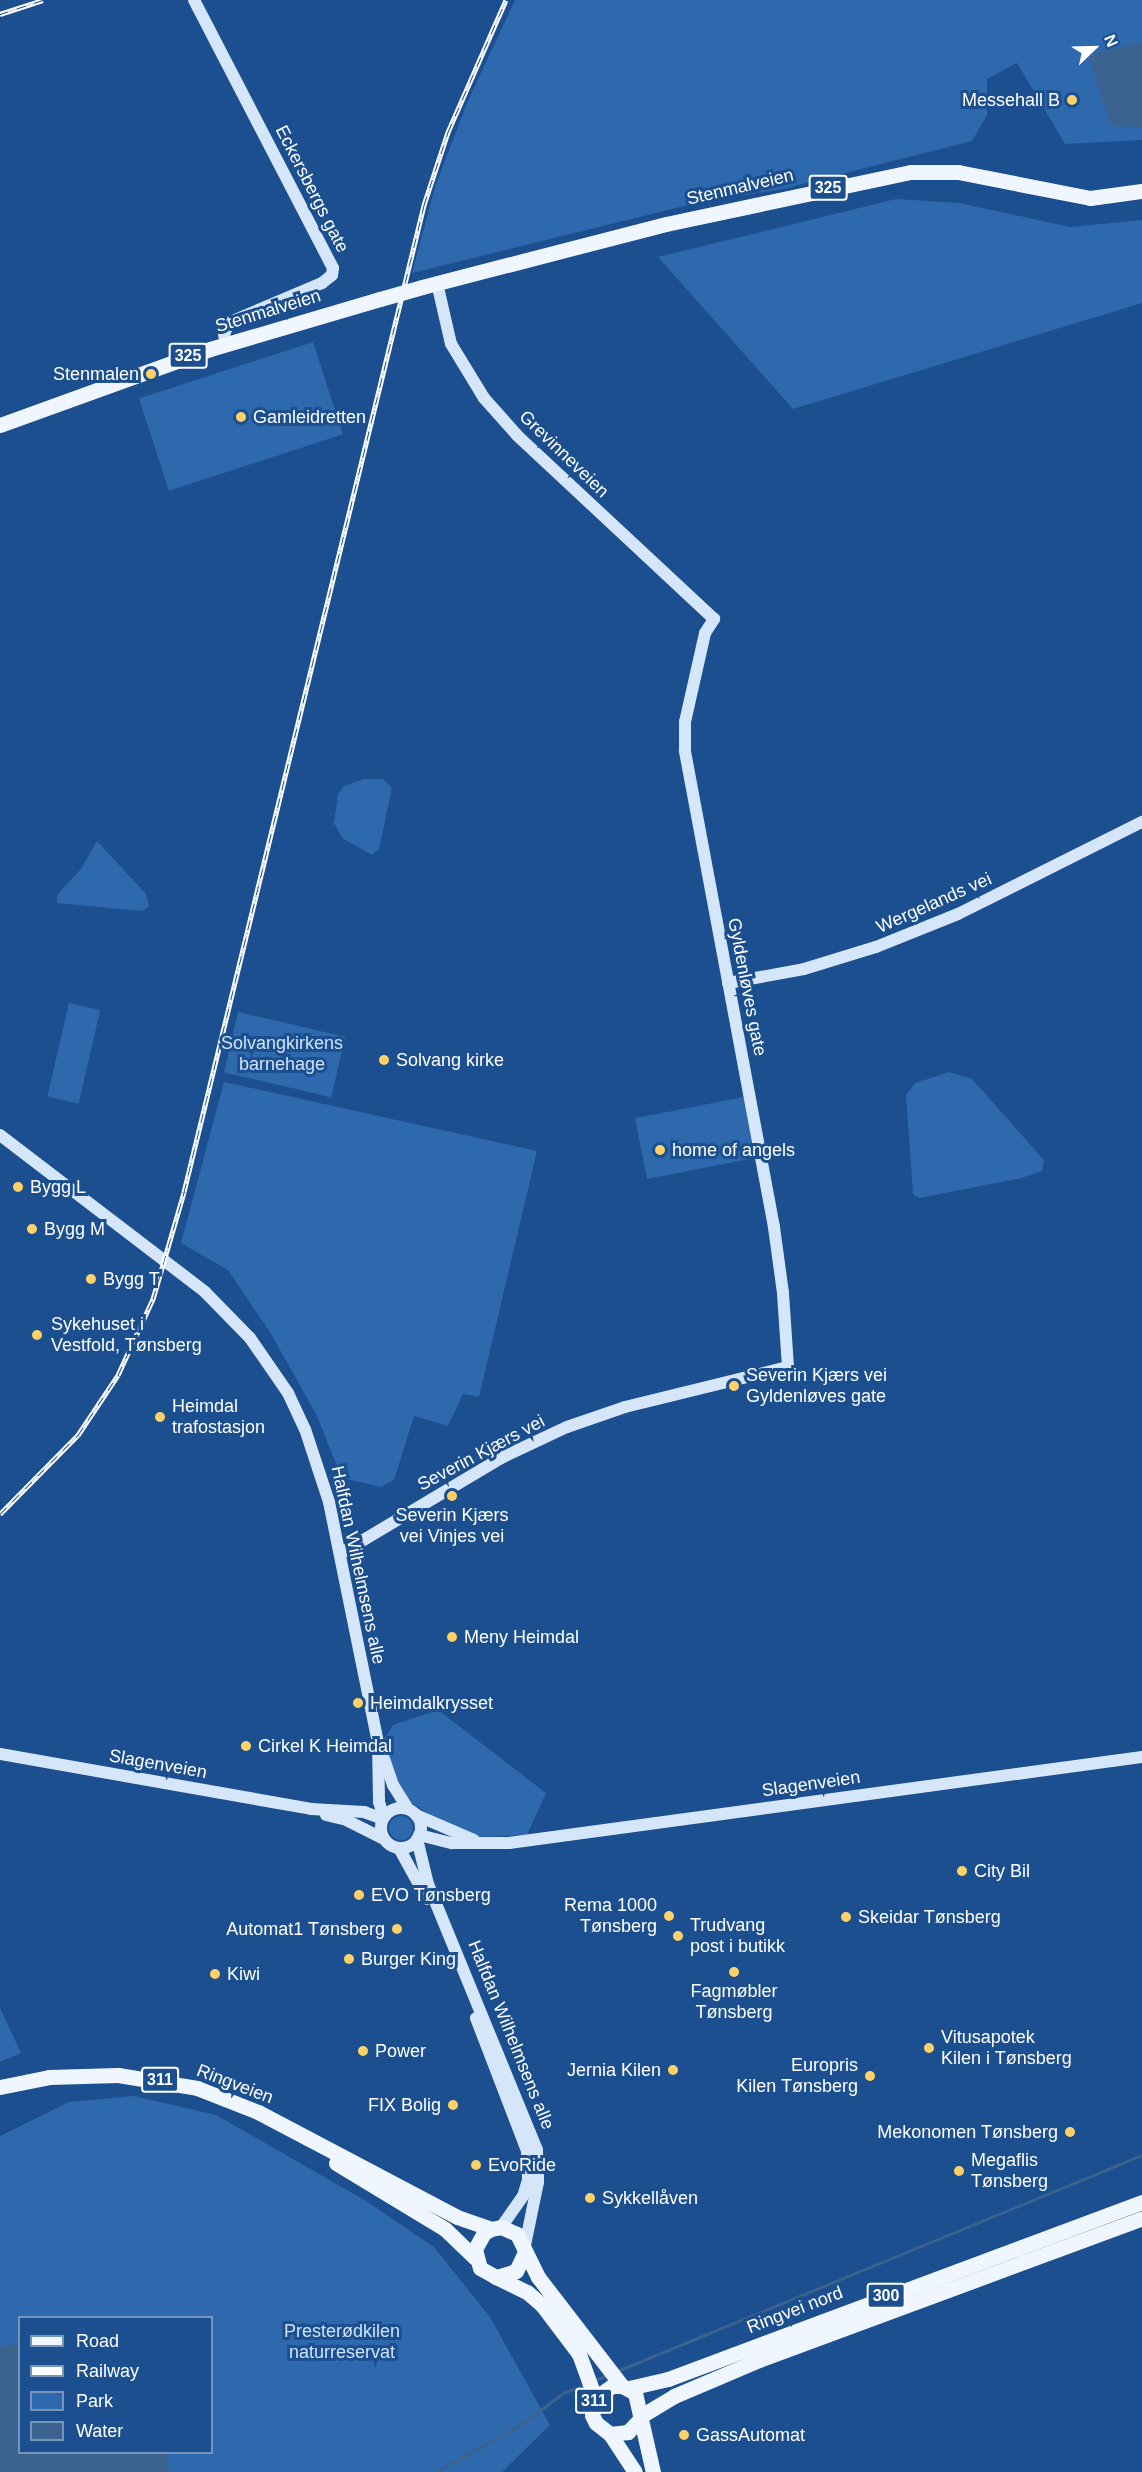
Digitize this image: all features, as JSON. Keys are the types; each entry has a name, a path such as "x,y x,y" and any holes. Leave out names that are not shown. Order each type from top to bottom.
{"main road":[{"name":"Eckersbergs gate","path":"194,0 333,268 332,275 322,283 230,322 224,334 226,344"},
{"name":"Stenmalveien","path":"0,425 226,344 430,285 666,224 911,172 958,172 1090,198 1142,191"},
{"name":"Grevinneveien","path":"430,285 451,344 484,398 517,435 714,619"},
{"name":"Gyldenløves gate","path":"714,619 705,633 684,735 774,1227 783,1293 788,1367"},
{"name":"Wergelands vei","path":"728,983 804,969 904,936 958,914 1142,822"},
{"name":"Halfdan Wilhelmsens alle","path":"0,1135 205,1292 250,1338 284,1387 305,1429 329,1502 378,1743 393,1785 412,1812"},
{"name":"Severin Kjærs vei","path":"340,1554 501,1458 567,1427 625,1407 788,1367"},
{"name":"Halfdan Wilhelmsens alle","path":"378,1743 379,1802 383,1818"},
{"name":"Slagenveien","path":"0,1754 311,1809 364,1812 383,1818"},
{"name":"Slagenveien","path":"418,1837 452,1843 537,1840 1142,1757"},
{"path":"396,1808 412,1812 418,1837 399,1848 384,1839 383,1818 396,1808"},
{"name":"Slagenveien","path":"311,1809 344,1819 384,1839"},
{"name":"Slagenveien","path":"412,1812 484,1843"},
{"name":"Halfdan Wilhelmsens alle","path":"418,1837 428,1884 537,2150 538,2182 524,2251"},
{"name":"Halfdan Wilhelmsens alle","path":"399,1848 437,1920 527,2151 528,2180 523,2196 496,2228"},
{"name":"Ringveien","path":"0,2087 77,2075 158,2079 221,2096 457,2217 517,2234 538,2277 618,2380"},
{"name":"Ringveien","path":"309,2140 321,2153 454,2235 475,2258 480,2268 496,2277"},
{"name":"Ringvei nord","path":"618,2380 668,2379 1142,2202"},
{"name":"Ringvei nord","path":"640,2417 674,2396 759,2360 1142,2218"},
{"path":"475,2258 478,2240 496,2228"},
{"path":"496,2277 516,2271 524,2251"},
{"name":"311","path":"496,2277 527,2292 542,2305 579,2354 592,2387 592,2415 596,2423 610,2434 635,2472"},
{"name":"311","path":"592,2387 612,2386 618,2380 639,2400 640,2417 652,2472"},
{"name":"311","path":"610,2434 628,2432 640,2417"}],"green space":[{"path":"515,0 1142,0 1142,140 1065,144 1017,63 987,79 987,115 972,141 782,189 688,205 412,273 435,187 467,103"},
{"path":"896,199 959,203 1070,227 1142,220 1142,303 793,409 658,257"},
{"name":"Gamleidretten","path":"313,342 343,434 169,491 139,399"},
{"path":"364,779 383,779 392,788 379,849 372,855 342,838 334,823 338,794 344,786"},
{"path":"97,841 146,894 149,907 142,911 57,903 57,895 81,869"},
{"path":"69,1003 100,1010 79,1104 47,1097"},
{"name":"Solvangkirkens barnehage","path":"238,1012 345,1037 331,1097 224,1072"},
{"path":"949,1072 972,1079 1044,1160 1042,1171 1022,1178 919,1198 913,1194 906,1095 915,1083"},
{"path":"224,1082 537,1151 479,1397 463,1394 448,1426 414,1416 394,1480 381,1487 342,1478 316,1414 271,1334 228,1270 181,1243"},
{"path":"749,1096 761,1157 647,1179 635,1118"},
{"path":"438,1710 546,1793 527,1835 478,1837 446,1826 406,1799 397,1786 383,1741 393,1725"},
{"path":"401,1816 410,1819 413,1828 410,1837 401,1840 392,1837 389,1828 392,1819"},
{"path":"0,2008 21,2053 0,2062"},
{"name":"Presterødkilen naturreservat","path":"134,2096 216,2115 366,2201 434,2247 490,2317 550,2425 502,2472 0,2472 0,2136 69,2102"}],"water":[{"path":"1142,42 1142,127 1111,126 1088,55"},
{"path":"18,2343 18,2454 169,2454 167,2464 172,2472 0,2472 0,2347"}],"waterway":[{"path":"617,2371 1142,2155"},
{"path":"595,2380 608,2375"},
{"path":"435,2472 523,2423 563,2393 586,2384"}],"railway":[{"path":"0,14 43,0"},
{"path":"0,1514 78,1435 118,1375 153,1299 184,1192 424,205 448,132 506,0"}],"place":[{"name":"Messehall B","path":"1072,100"},
{"name":"Stenmalen","path":"151,374"},
{"name":"Gamleidretten","path":"241,417"},
{"name":"Solvang kirke","path":"384,1060"},
{"name":"home of angels","path":"660,1150"},
{"name":"Bygg L","path":"18,1187"},
{"name":"Bygg M","path":"32,1229"},
{"name":"Bygg T","path":"91,1279"},
{"name":"Sykehuset i Vestfold, Tønsberg","path":"37,1335"},
{"name":"Severin Kjærs vei Gyldenløves gate","path":"734,1386"},
{"name":"Heimdal trafostasjon","path":"160,1417"},
{"name":"Severin Kjærs vei Vinjes vei","path":"452,1496"},
{"name":"Meny Heimdal","path":"452,1637"},
{"name":"Heimdalkrysset","path":"358,1703"},
{"name":"Cirkel K Heimdal","path":"246,1746"},
{"name":"City Bil","path":"962,1871"},
{"name":"EVO Tønsberg","path":"359,1895"},
{"name":"Rema 1000 Tønsberg","path":"669,1916"},
{"name":"Skeidar Tønsberg","path":"846,1917"},
{"name":"Automat1 Tønsberg","path":"397,1929"},
{"name":"Trudvang post i butikk","path":"678,1936"},
{"name":"Burger King","path":"349,1959"},
{"name":"Fagmøbler Tønsberg","path":"734,1972"},
{"name":"Kiwi","path":"215,1974"},
{"name":"Vitusapotek Kilen i Tønsberg","path":"929,2048"},
{"name":"Power","path":"363,2051"},
{"name":"Jernia Kilen","path":"673,2070"},
{"name":"Europris Kilen Tønsberg","path":"870,2076"},
{"name":"FIX Bolig","path":"453,2105"},
{"name":"Mekonomen Tønsberg","path":"1070,2132"},
{"name":"EvoRide","path":"476,2165"},
{"name":"Megaflis Tønsberg","path":"959,2171"},
{"name":"Sykkellåven","path":"590,2198"},
{"name":"GassAutomat","path":"684,2435"}]}
